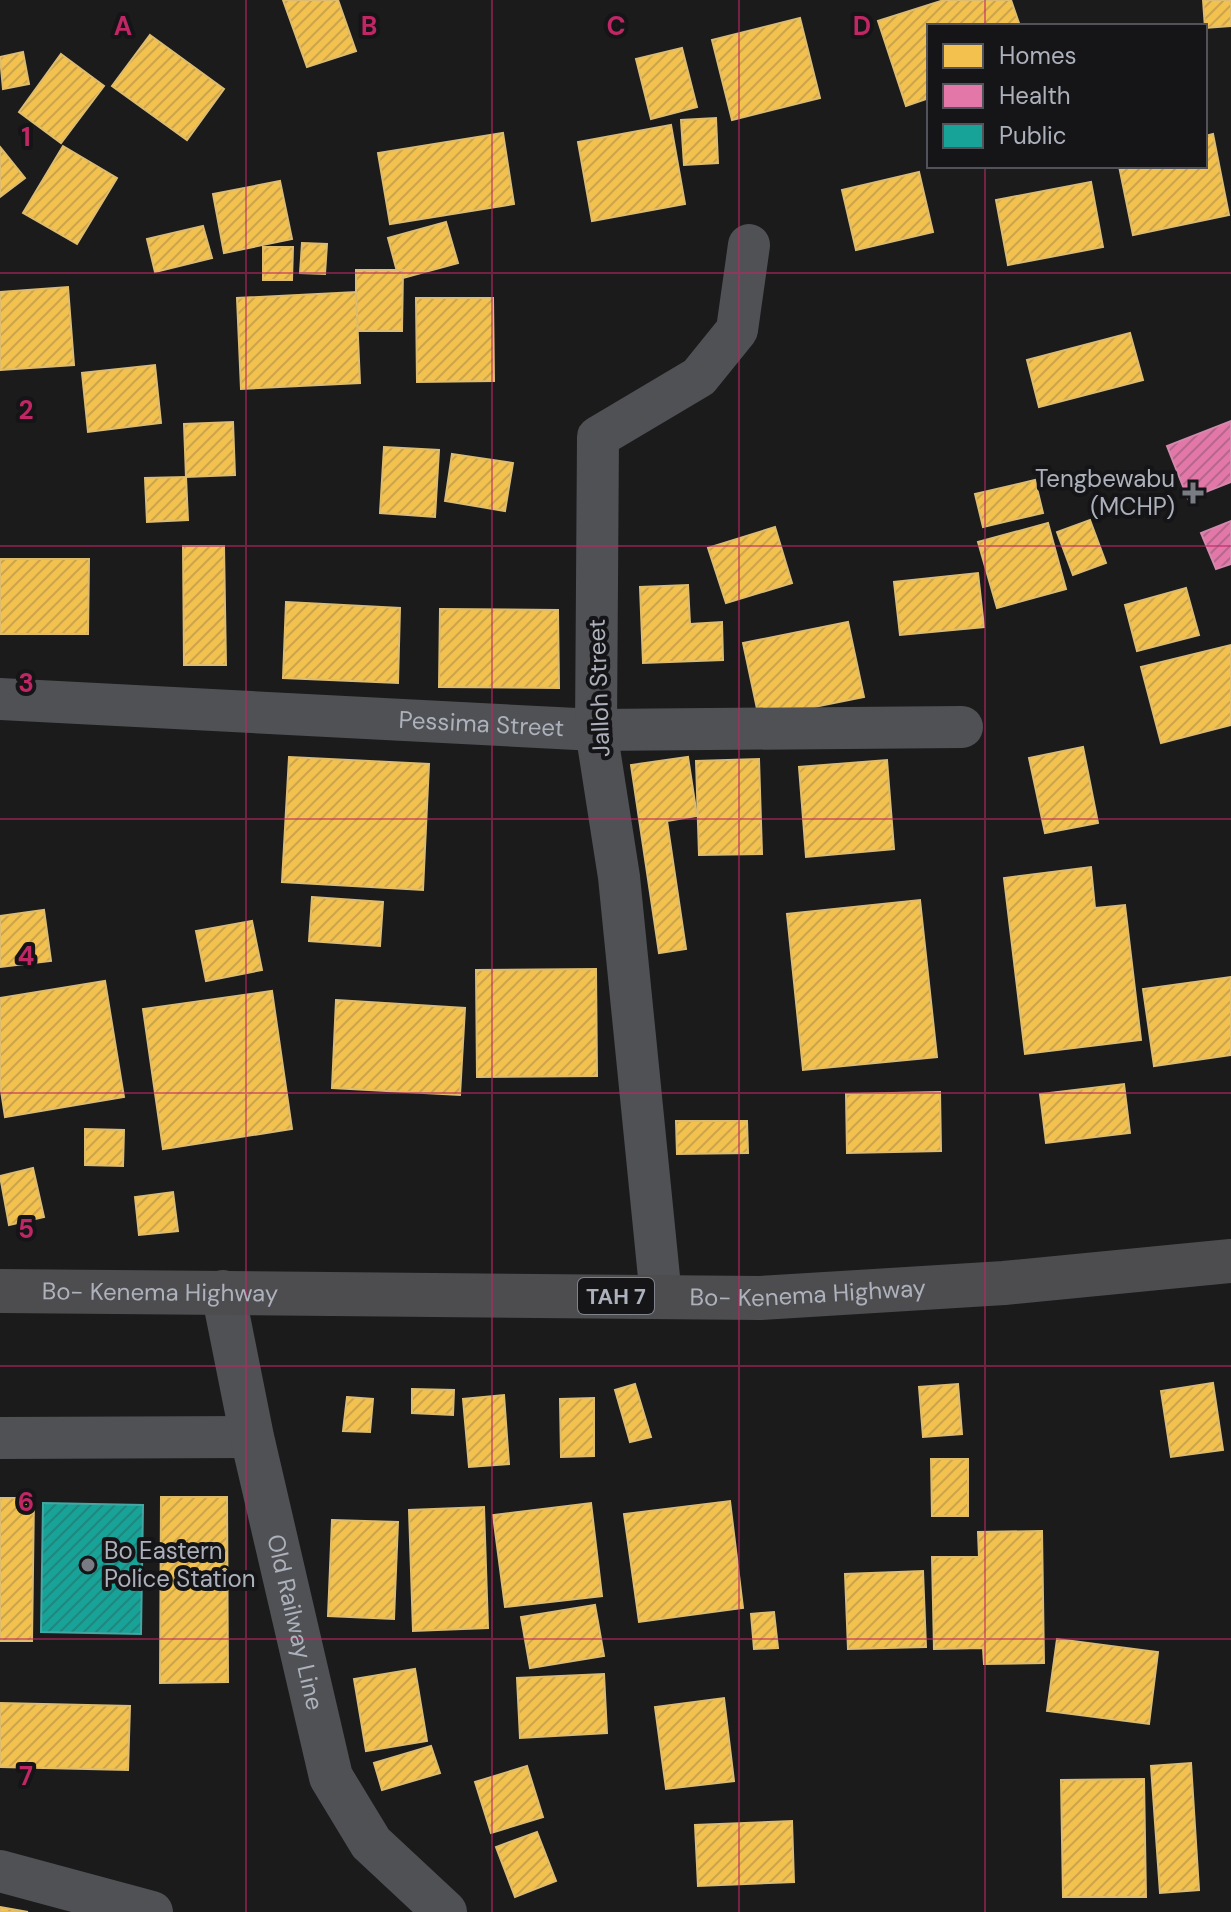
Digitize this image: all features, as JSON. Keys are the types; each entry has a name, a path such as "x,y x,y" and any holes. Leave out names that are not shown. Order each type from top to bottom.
{"highway":[{"name":"Bo- Kenema Highway","path":"0,1291 760,1298 1004,1283 1231,1261"}],"street":[{"name":"Jalloh Street","path":"661,1297 619,877 596,730 598,437 699,377 737,330 749,245"},
{"name":"Pessima Street","path":"0,699 596,730 962,727"},
{"name":"Old Railway Line","path":"223,1292 252,1437 331,1777 371,1843 445,1912"},
{"path":"0,1438 252,1437"},
{"path":"0,1871 152,1912"}],"building: Homes":[{"path":"283,0 338,0 356,51 307,67"},
{"path":"944,0 1011,0 1019,24 927,24 927,99 906,106 878,21"},
{"path":"1203,0 1231,0 1231,26 1207,28"},
{"path":"800,18 820,98 732,120 712,40"},
{"path":"150,35 224,89 187,140 112,86"},
{"path":"682,48 697,107 651,119 636,59"},
{"path":"23,52 29,84 3,89 0,57"},
{"path":"61,54 104,86 61,143 19,112"},
{"path":"716,118 718,163 684,165 681,120"},
{"path":"671,125 685,204 592,221 578,142"},
{"path":"503,133 514,204 390,224 378,153"},
{"path":"1213,134 1229,215 1133,235 1119,168 1207,168 1207,136"},
{"path":"63,146 117,178 77,244 23,213"},
{"path":"0,147 25,178 0,197"},
{"path":"919,172 933,232 856,250 842,190"},
{"path":"280,181 292,239 224,253 213,194"},
{"path":"1091,182 1103,247 1008,265 996,200"},
{"path":"446,222 458,263 399,279 388,238"},
{"path":"203,226 212,258 155,272 147,239"},
{"path":"302,243 327,244 325,274 300,273"},
{"path":"263,247 293,247 292,280 263,280"},
{"path":"356,270 403,270 402,331 356,331"},
{"path":"68,287 74,365 0,370 0,292"},
{"path":"356,292 360,383 241,389 237,298"},
{"path":"416,298 493,298 494,381 417,382"},
{"path":"1130,333 1143,380 1039,407 1027,360"},
{"path":"155,365 161,423 88,432 82,373"},
{"path":"233,422 235,475 186,477 184,424"},
{"path":"384,447 439,450 435,517 380,513"},
{"path":"452,454 513,463 505,511 445,501"},
{"path":"186,477 188,520 147,522 145,478"},
{"path":"1035,480 1043,513 983,527 975,494"},
{"path":"1090,520 1106,563 1073,575 1057,532"},
{"path":"1048,523 1066,589 997,608 978,542"},
{"path":"775,527 792,583 726,603 708,548"},
{"path":"183,546 224,546 226,665 184,665"},
{"path":"0,559 89,559 88,634 0,634"},
{"path":"978,573 984,627 900,635 894,582"},
{"path":"688,585 690,624 722,622 723,660 643,663 640,587"},
{"path":"1186,588 1199,635 1137,651 1125,605"},
{"path":"286,602 400,608 398,683 283,678"},
{"path":"440,609 558,610 559,688 439,687"},
{"path":"848,622 864,697 759,718 743,643"},
{"path":"1231,645 1231,725 1161,743 1141,667"},
{"path":"1083,747 1098,823 1045,833 1029,758"},
{"path":"289,757 429,764 423,890 282,882"},
{"path":"688,757 697,816 667,821 686,949 659,953 631,765"},
{"path":"759,759 762,854 699,855 696,761"},
{"path":"887,760 894,849 806,857 799,767"},
{"path":"1091,867 1095,908 1125,905 1141,1040 1025,1054 1004,878"},
{"path":"312,897 383,902 380,946 309,941"},
{"path":"920,900 937,1057 803,1070 787,914"},
{"path":"44,910 51,961 0,967 0,916"},
{"path":"252,921 262,970 206,981 196,931"},
{"path":"596,969 597,1076 477,1077 476,970"},
{"path":"1231,977 1231,1055 1154,1066 1143,989"},
{"path":"105,981 124,1097 5,1117 0,1084 0,998"},
{"path":"272,991 292,1129 163,1149 143,1009"},
{"path":"336,1000 465,1008 460,1095 332,1088"},
{"path":"1124,1084 1130,1133 1046,1143 1040,1094"},
{"path":"940,1092 941,1151 847,1153 846,1094"},
{"path":"676,1121 747,1121 748,1153 677,1154"},
{"path":"85,1129 124,1130 123,1166 85,1165"},
{"path":"33,1168 44,1217 9,1225 0,1176"},
{"path":"173,1192 178,1231 139,1235 135,1197"},
{"path":"1213,1383 1223,1450 1171,1457 1161,1391"},
{"path":"635,1384 651,1437 630,1442 615,1390"},
{"path":"958,1384 962,1434 923,1437 919,1387"},
{"path":"412,1389 454,1390 453,1415 412,1413"},
{"path":"504,1395 509,1464 469,1467 463,1399"},
{"path":"347,1397 373,1399 370,1432 343,1431"},
{"path":"594,1398 594,1456 561,1457 560,1399"},
{"path":"931,1459 968,1459 968,1516 932,1516"},
{"path":"161,1497 227,1497 228,1682 160,1683"},
{"path":"0,1498 34,1498 32,1641 0,1641"},
{"path":"730,1501 743,1608 639,1622 624,1514"},
{"path":"591,1503 602,1596 505,1607 493,1515"},
{"path":"484,1507 488,1628 413,1631 409,1510"},
{"path":"332,1520 398,1522 394,1619 328,1616"},
{"path":"1042,1531 1044,1663 984,1664 983,1648 934,1649 932,1557 979,1557 978,1532"},
{"path":"923,1571 926,1647 848,1649 845,1574"},
{"path":"595,1605 604,1656 530,1668 521,1617"},
{"path":"774,1612 778,1648 754,1649 751,1614"},
{"path":"1057,1639 1158,1652 1149,1724 1047,1711"},
{"path":"415,1669 427,1741 366,1751 354,1679"},
{"path":"604,1674 607,1733 520,1738 517,1678"},
{"path":"724,1698 734,1781 666,1789 655,1707"},
{"path":"0,1703 130,1706 128,1770 0,1767"},
{"path":"431,1746 440,1773 382,1790 374,1763"},
{"path":"1191,1763 1199,1890 1160,1893 1151,1766"},
{"path":"527,1766 543,1817 491,1833 475,1782"},
{"path":"1144,1779 1146,1897 1063,1897 1061,1780"},
{"path":"792,1821 794,1882 698,1886 695,1825"},
{"path":"537,1832 556,1881 515,1897 496,1847"},
{"path":"0,1907 28,1912 0,1912"}],"building: Health":[{"path":"1231,421 1231,482 1188,499 1167,446"},
{"path":"1231,521 1231,564 1216,569 1201,533"}],"building: Public":[{"path":"43,1503 143,1505 141,1634 41,1632"}],"place":[{"name":"Tengbewabu (MCHP)","path":"1193,493"},
{"name":"Bo Eastern Police Station","path":"88,1565"}]}
